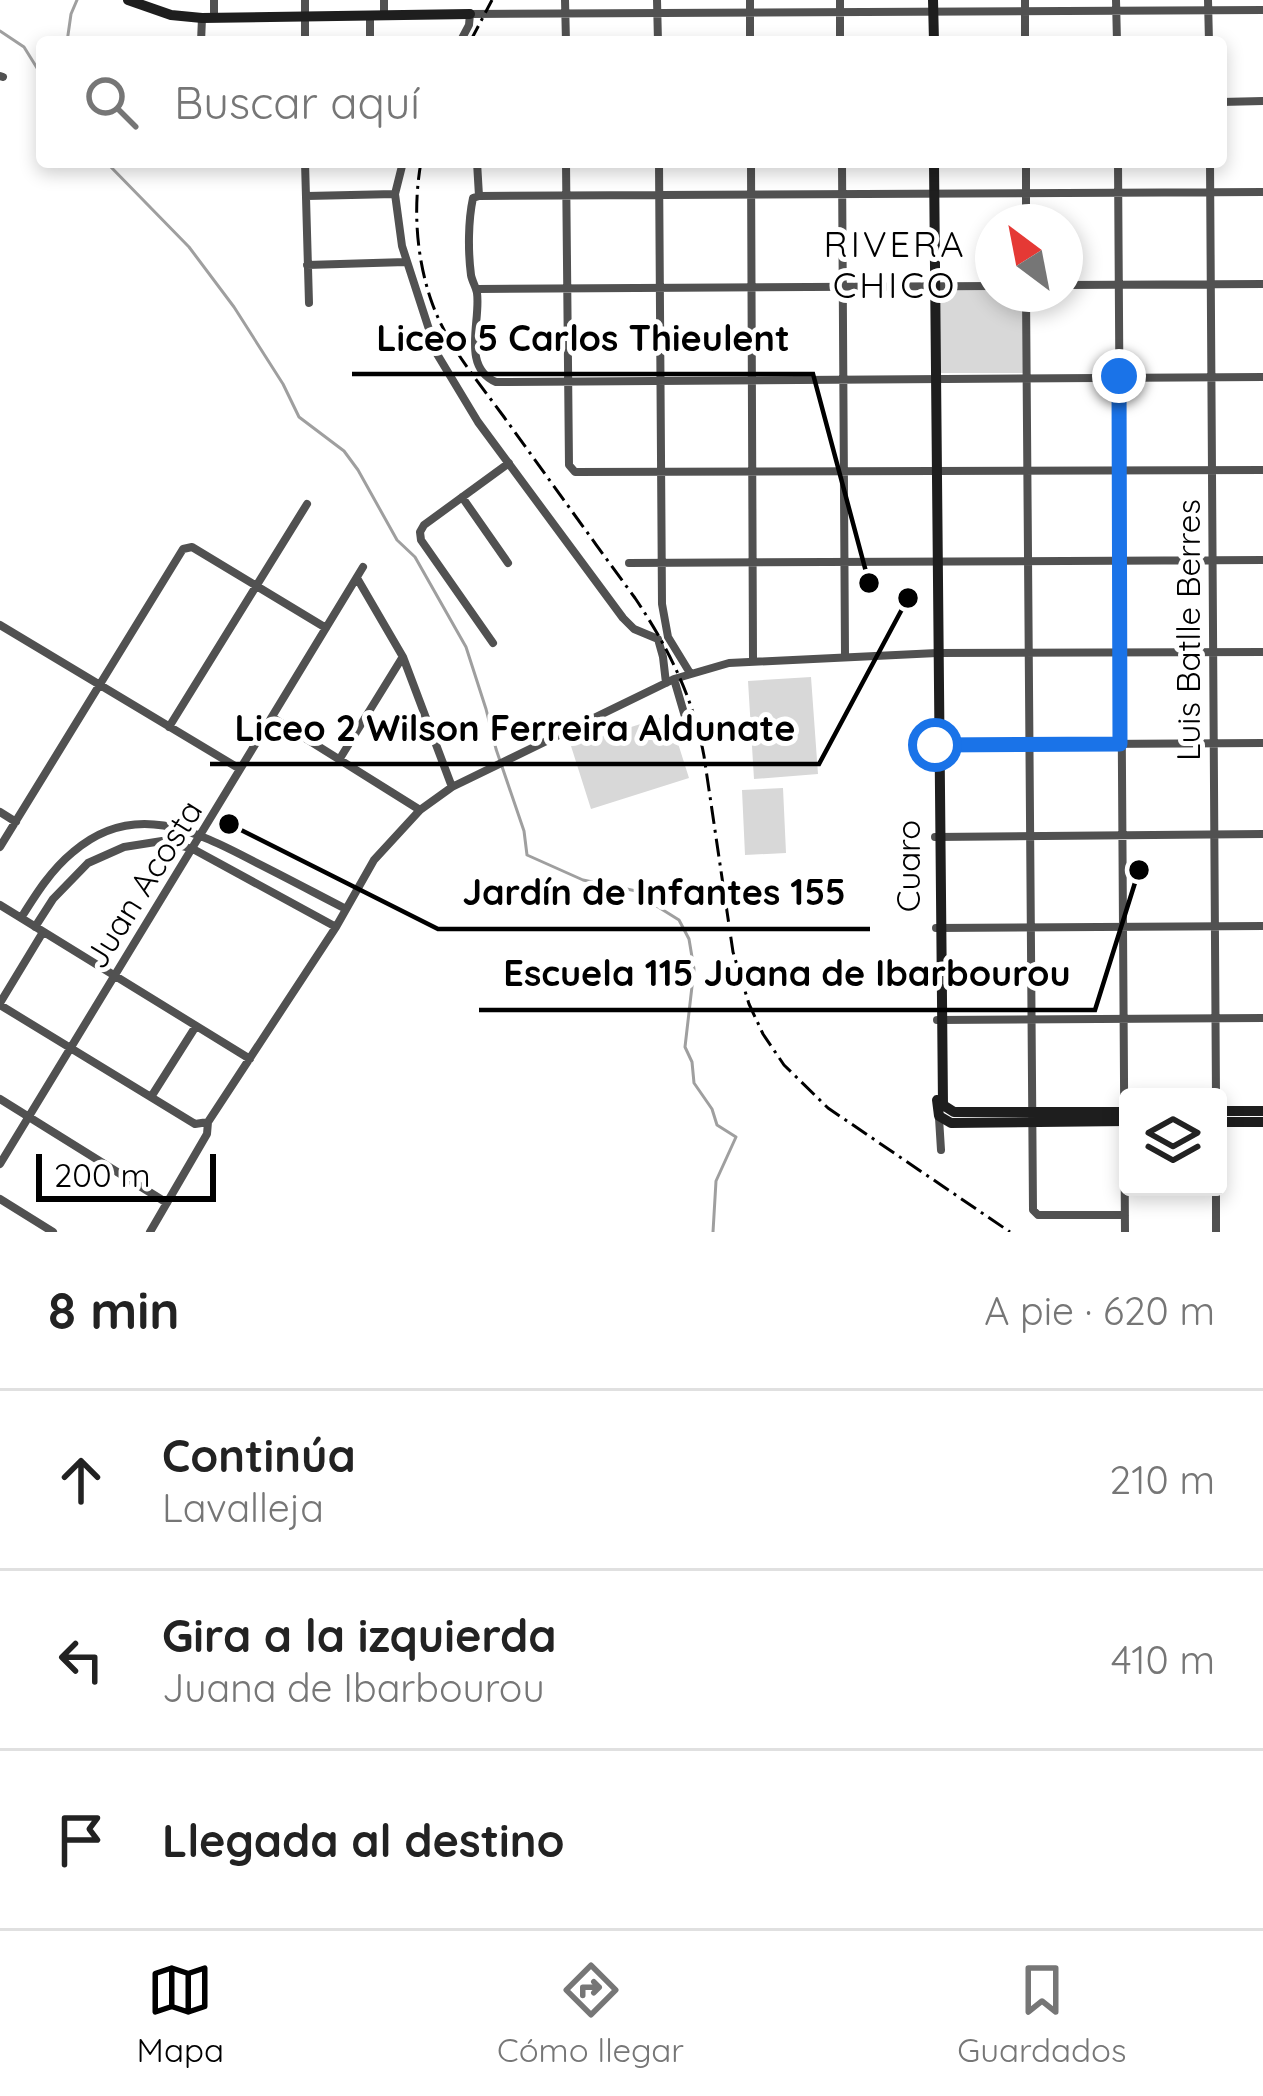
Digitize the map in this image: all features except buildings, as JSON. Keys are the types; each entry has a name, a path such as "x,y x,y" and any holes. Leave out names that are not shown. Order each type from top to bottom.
{"street":[{"path":"128,0 171,15 208,18 840,13 934,6 1025,11 1208,5 1263,10"},
{"path":"203,36 214,0"},
{"path":"305,0 305,36"},
{"path":"384,0 384,15"},
{"path":"464,0 470,14"},
{"path":"464,36 474,0"},
{"path":"565,0 566,36"},
{"path":"657,0 658,36"},
{"path":"749,0 750,36"},
{"path":"840,0 840,36"},
{"path":"1025,0 1025,36"},
{"path":"1116,5 1117,36"},
{"path":"1208,5 1209,36"},
{"path":"370,15 370,36"},
{"path":"1227,101 1263,101"},
{"path":"305,168 309,302"},
{"path":"402,168 395,194 406,262 437,354 478,422 623,618 634,629 658,639 663,657 678,678"},
{"path":"477,168 476,197 470,212 477,358 487,378 496,382 1263,377"},
{"path":"566,168 571,468 579,473 1263,470"},
{"path":"659,168 663,620 691,737"},
{"path":"751,168 753,660"},
{"path":"842,168 845,656"},
{"name":"Cuaro","path":"934,168 941,1150"},
{"path":"1026,168 1026,204"},
{"path":"1118,168 1125,1088"},
{"name":"Luis Batlle Berres","path":"1210,168 1216,1088"},
{"path":"476,197 1263,192"},
{"path":"307,196 395,194"},
{"path":"308,265 406,262"},
{"path":"1083,285 1263,284"},
{"path":"477,289 975,286"},
{"path":"1027,312 1035,1213 1125,1215"},
{"path":"493,643 419,532 509,463"},
{"path":"462,497 508,563"},
{"path":"169,727 308,504"},
{"path":"0,847 186,547 326,628"},
{"path":"629,563 1263,560"},
{"name":"Juan Acosta","path":"0,1163 363,567"},
{"path":"357,578 403,657 452,787"},
{"path":"0,625 240,769"},
{"path":"150,1232 207,1134 208,1122 336,927 374,860 420,810 452,787 710,666 938,653 1263,652"},
{"path":"339,760 403,657"},
{"path":"273,718 420,810"},
{"path":"937,745 1263,743"},
{"path":"0,812 16,822"},
{"path":"21,918 74,850 106,832 137,825 167,825 202,835 346,909"},
{"path":"137,825 139,843"},
{"path":"938,837 1263,835"},
{"path":"208,1122 195,1124 0,1004 53,899 88,863 106,853 139,843 172,842 336,927"},
{"path":"0,905 250,1059"},
{"path":"938,928 1263,926"},
{"path":"939,1020 1263,1018"},
{"path":"151,1097 196,1026"},
{"path":"0,1099 166,1203"},
{"path":"1227,1111 1263,1111"},
{"path":"942,1112 952,1123 1119,1117"},
{"path":"1227,1122 1263,1122"},
{"path":"1125,1196 1125,1232"},
{"path":"1216,1196 1216,1232"},
{"path":"0,1199 46,1230"}],"shaded area":[{"path":"975,289 975,312 1023,312 1023,373 939,373 939,290"},
{"path":"811,677 818,774 754,779 748,681"},
{"path":"669,715 689,778 591,809 571,746"},
{"path":"783,788 786,853 745,855 742,790"}],"waterway":[{"path":"68,36 77,0"},
{"path":"0,31 24,47 36,66"},
{"path":"112,168 189,247 234,307 299,417 344,451 397,540 415,557 466,647 524,831 527,855 583,880 646,893 679,920 689,939 694,969 685,1047 694,1083 717,1125 736,1137 716,1181 713,1232"}],"railway":[{"path":"473,36 492,0"},
{"path":"420,168 419,249 431,300 445,332 635,598 686,693 704,756 733,952 763,1034 784,1065 828,1108 1010,1232"}],"place":[{"name":"Liceo 5 Carlos Thieulent","path":"869,583"},
{"name":"Liceo 2 Wilson Ferreira Aldunate","path":"908,598"},
{"name":"Jardín de Infantes 155","path":"229,824"},
{"name":"Escuela 115 Juana de Ibarbourou","path":"1139,870"}],"district":[{"name":"RIVERA CHICO","path":"895,264"}],"route":[{"path":"935,745 1120,744 1119,376"}]}
